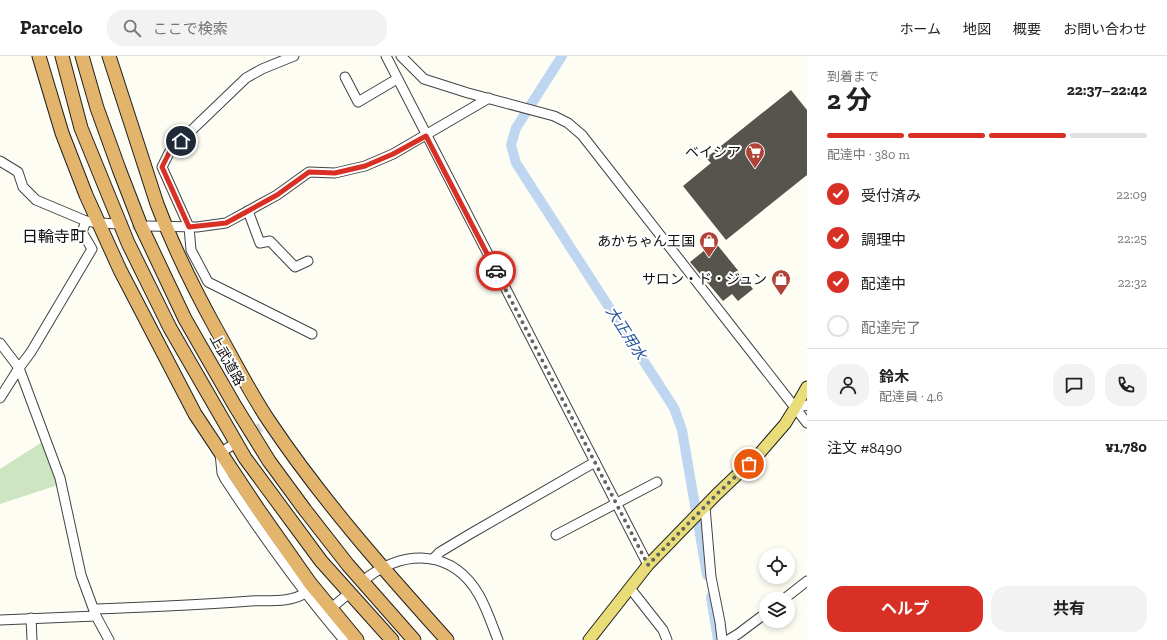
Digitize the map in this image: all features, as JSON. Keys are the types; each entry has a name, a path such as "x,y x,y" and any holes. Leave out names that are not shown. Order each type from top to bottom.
{"highway":[{"path":"39,56 62,133 86,195 92,222 120,270 195,414 258,509 310,583 357,640"},
{"path":"62,56 81,128 128,243 170,328 245,458 321,561 392,640"},
{"name":"上武道路","path":"82,56 97,108 141,226 186,319 235,406 270,462 305,510 348,565 414,640"},
{"path":"109,56 165,227 192,284 249,389 265,424 382,568 447,640"}],"main road":[{"path":"589,640 648,565 692,519 759,454 785,424 807,387"}],"street":[{"path":"294,56 262,69 246,78 170,151 162,167 189,227 191,250 208,282 312,334"},
{"path":"386,56 648,565"},
{"path":"401,56 424,79 468,93 554,116 568,123 582,135 807,423"},
{"path":"345,78 358,102 397,79"},
{"path":"148,226 189,227 226,223 277,195 309,172 335,173 365,166 393,154 426,136 489,98"},
{"path":"0,161 18,172 24,187 36,200 92,222 119,224"},
{"path":"248,211 260,243 270,241 295,267 308,261"},
{"path":"0,398 18,368 31,352 92,249 82,232 92,222"},
{"path":"0,343 18,368 60,478 81,575 95,613 109,640"},
{"path":"795,408 807,405"},
{"path":"234,444 220,453 222,473 225,479 257,527 305,593 344,640"},
{"path":"433,559 440,552 464,537 596,462"},
{"path":"556,535 657,482"},
{"path":"704,508 711,577 723,640"},
{"path":"368,577 392,563 409,558 433,559 451,566 473,585 484,604 498,640"},
{"path":"793,592 807,581"},
{"path":"630,588 663,630 668,640"},
{"path":"0,620 298,598 305,593"},
{"path":"330,609 347,595"},
{"path":"31,618 32,640"},
{"path":"728,640 759,618"}],"green space":[{"path":"42,442 58,485 0,504 0,469"}],"building":[{"name":"ベイシア","path":"791,90 807,110 807,175 726,240 683,186 711,163 706,158"},
{"path":"715,242 753,289 738,301 732,294 723,301 690,262"}],"waterway":[{"name":"大正用水","path":"562,56 516,128 511,145 516,163 674,408 682,430 707,575"},
{"name":"大正用水","path":"711,597 718,640"}],"tunnel":[{"path":"119,224 145,226"},
{"path":"234,444 261,427"}],"way so far":[{"path":"496,271 648,565 717,494 749,464"}],"place":[{"name":"ベイシア","path":"755,169"},
{"name":"あかちゃん王国","path":"709,258"},
{"name":"サロン・ド・ジュン","path":"781,296"}],"district":[{"name":"日輪寺町","path":"54,236"}],"route":[{"path":"181,141 170,151 162,167 189,227 197,227 226,223 277,195 309,172 335,173 365,166 393,154 426,136 496,271"}]}
